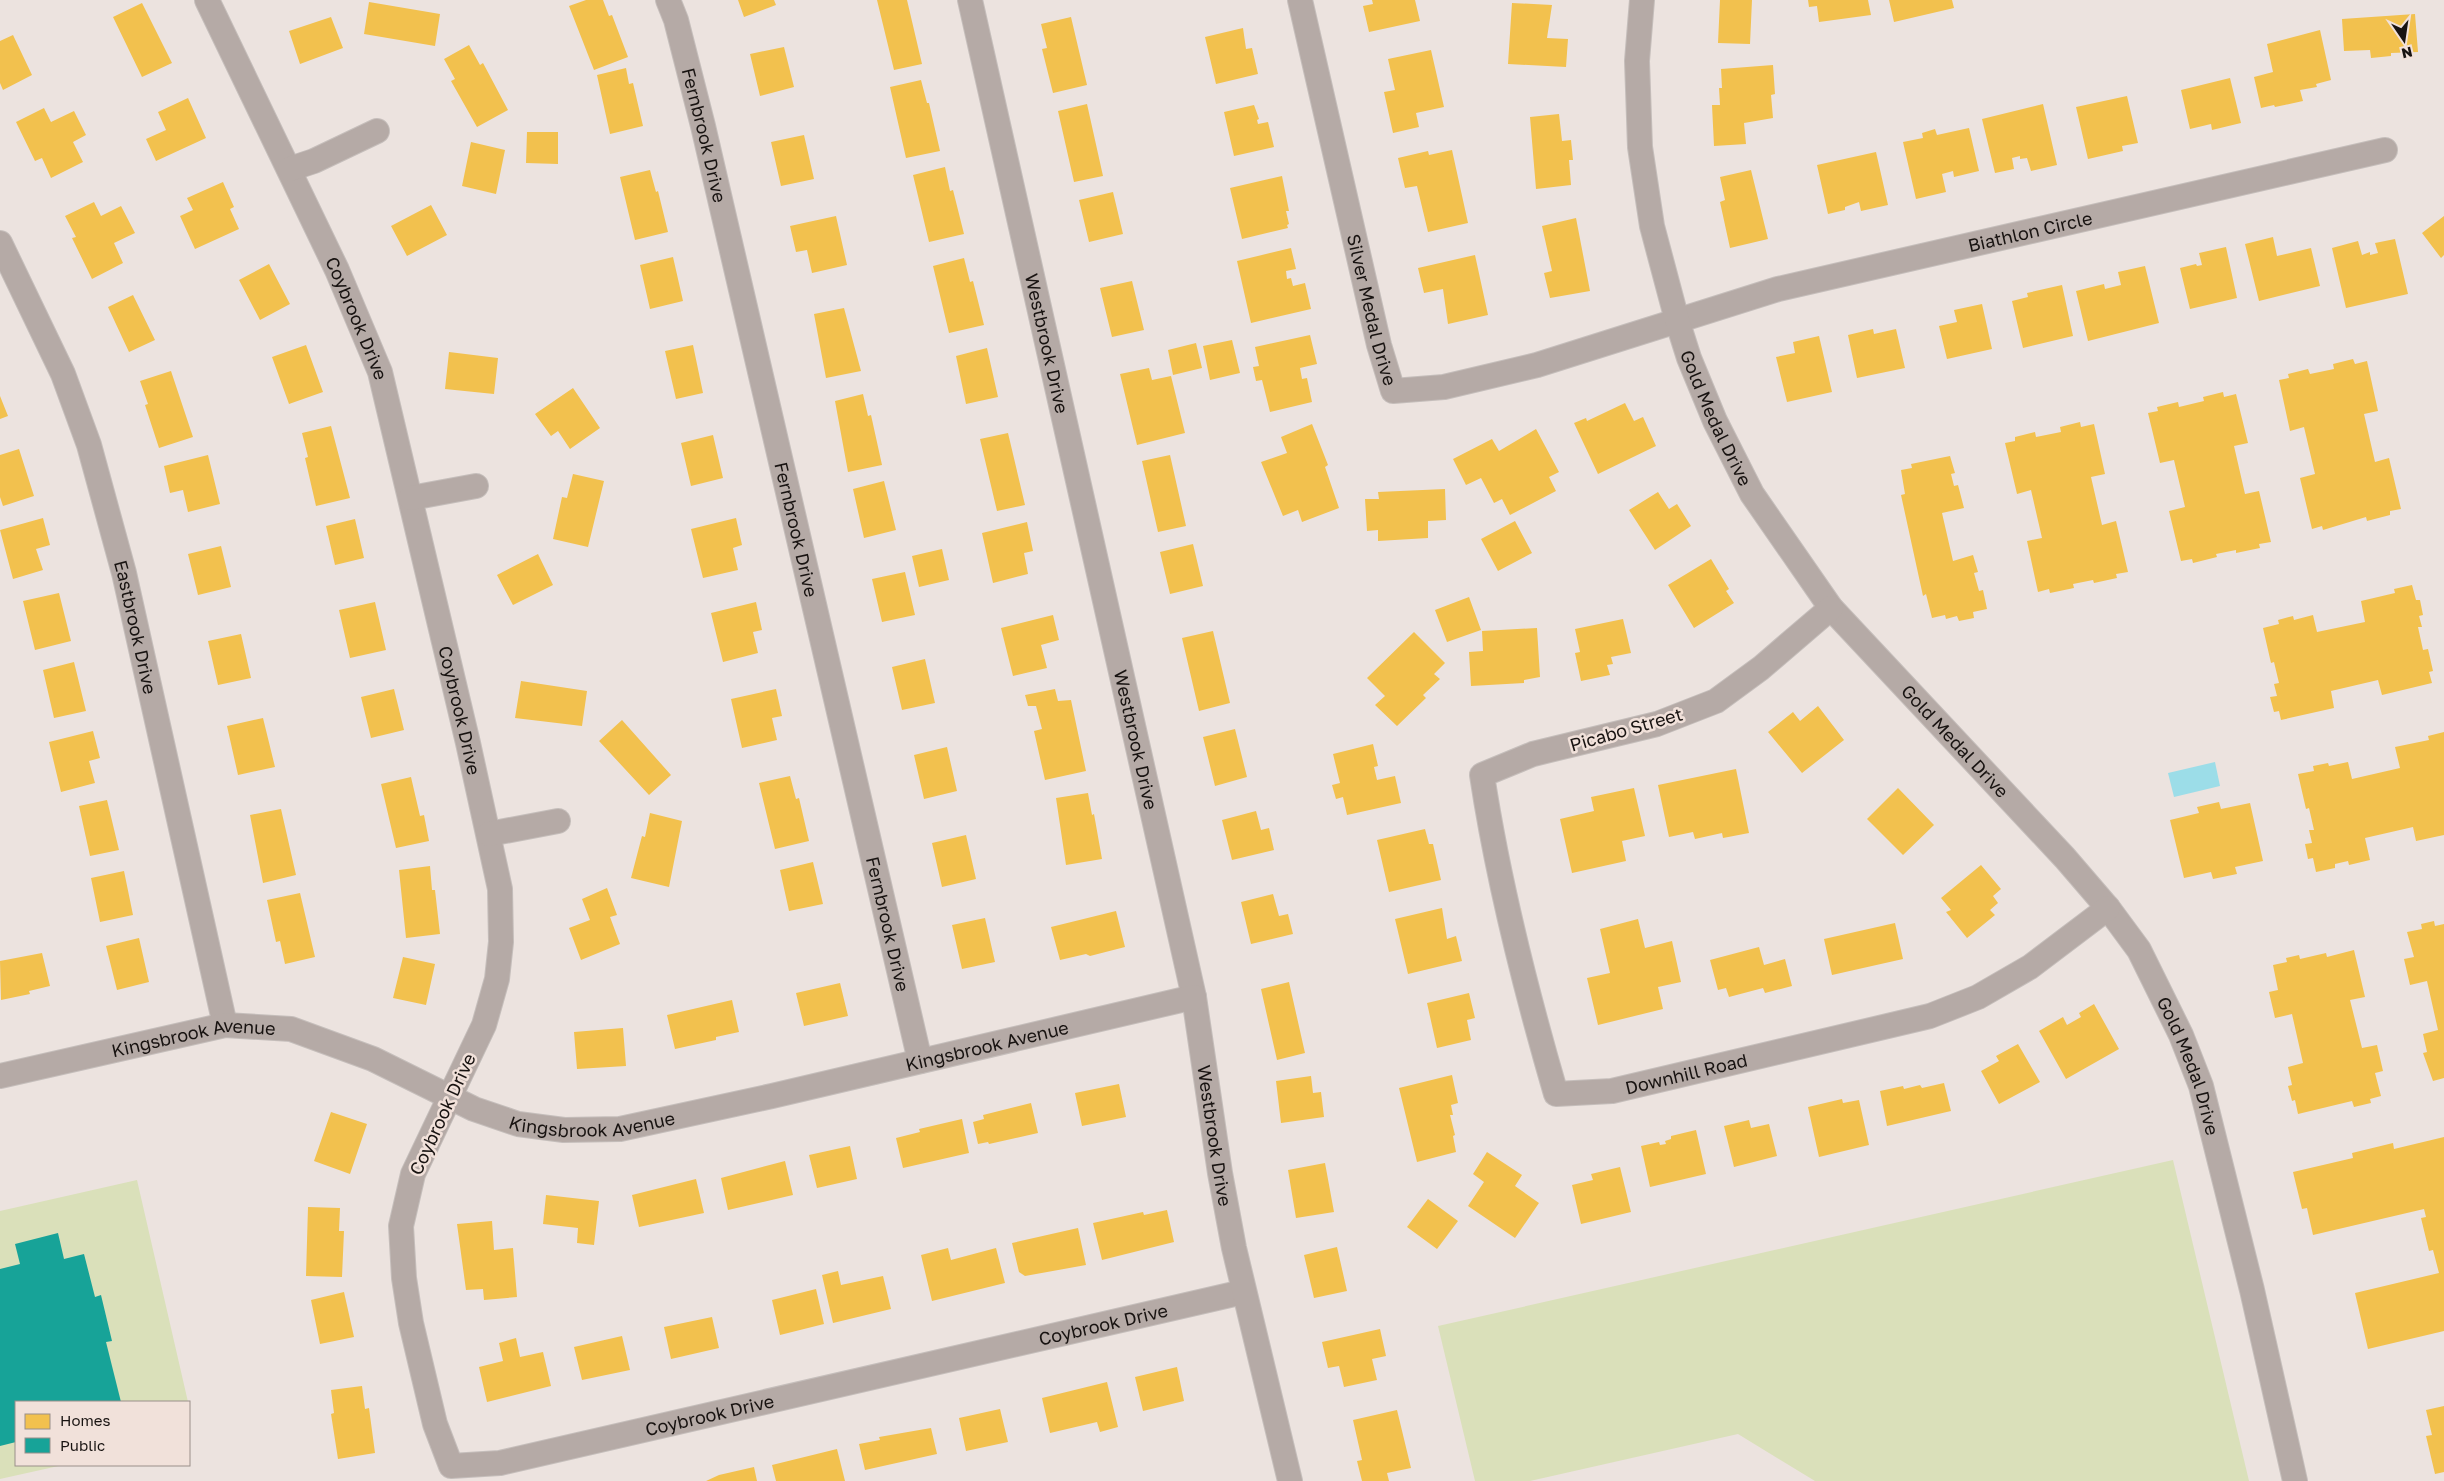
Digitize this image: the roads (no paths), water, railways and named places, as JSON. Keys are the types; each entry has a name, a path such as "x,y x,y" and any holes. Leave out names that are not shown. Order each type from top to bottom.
{"street":[{"name":"Coybrook Drive","path":"207,0 337,270 380,372 411,498 500,888 501,942 497,979 484,1025 413,1174 402,1226 404,1278 411,1323 434,1424 451,1466 510,1460 1243,1292"},
{"name":"Fernbrook Drive","path":"668,0 676,20 703,126 920,1061"},
{"name":"Westbrook Drive","path":"970,0 1194,998 1220,1173 1243,1292 1290,1481"},
{"name":"Silver Medal Drive","path":"1300,0 1379,344 1393,390 1444,387 1537,365 1677,320"},
{"name":"Gold Medal Drive","path":"1642,0 1637,61 1640,147 1652,226 1677,320 1715,421 1752,494 1831,608 2065,858 2108,908 2139,950 2181,1035 2201,1086 2252,1290 2294,1481"},
{"path":"290,169 314,161 377,131"},
{"name":"Biathlon Circle","path":"1677,320 1778,289 2385,150"},
{"name":"Eastbrook Drive","path":"0,243 62,374 89,444 124,573 225,1025"},
{"path":"411,498 476,486"},
{"name":"Picabo Street","path":"1482,774 1533,754 1657,724 1716,701 1761,668 1831,608"},
{"name":"Downhill Road","path":"1482,774 1490,829 1541,1042 1556,1094 1612,1091 1930,1016 1978,997 2030,968 2108,908"},
{"path":"489,834 558,821"},
{"name":"Kingsbrook Avenue","path":"0,1076 225,1025 291,1029 373,1059 474,1109 518,1124 564,1130 620,1129 1194,998"}],"water":[{"path":"2215,762 2220,786 2174,797 2168,773"}]}
